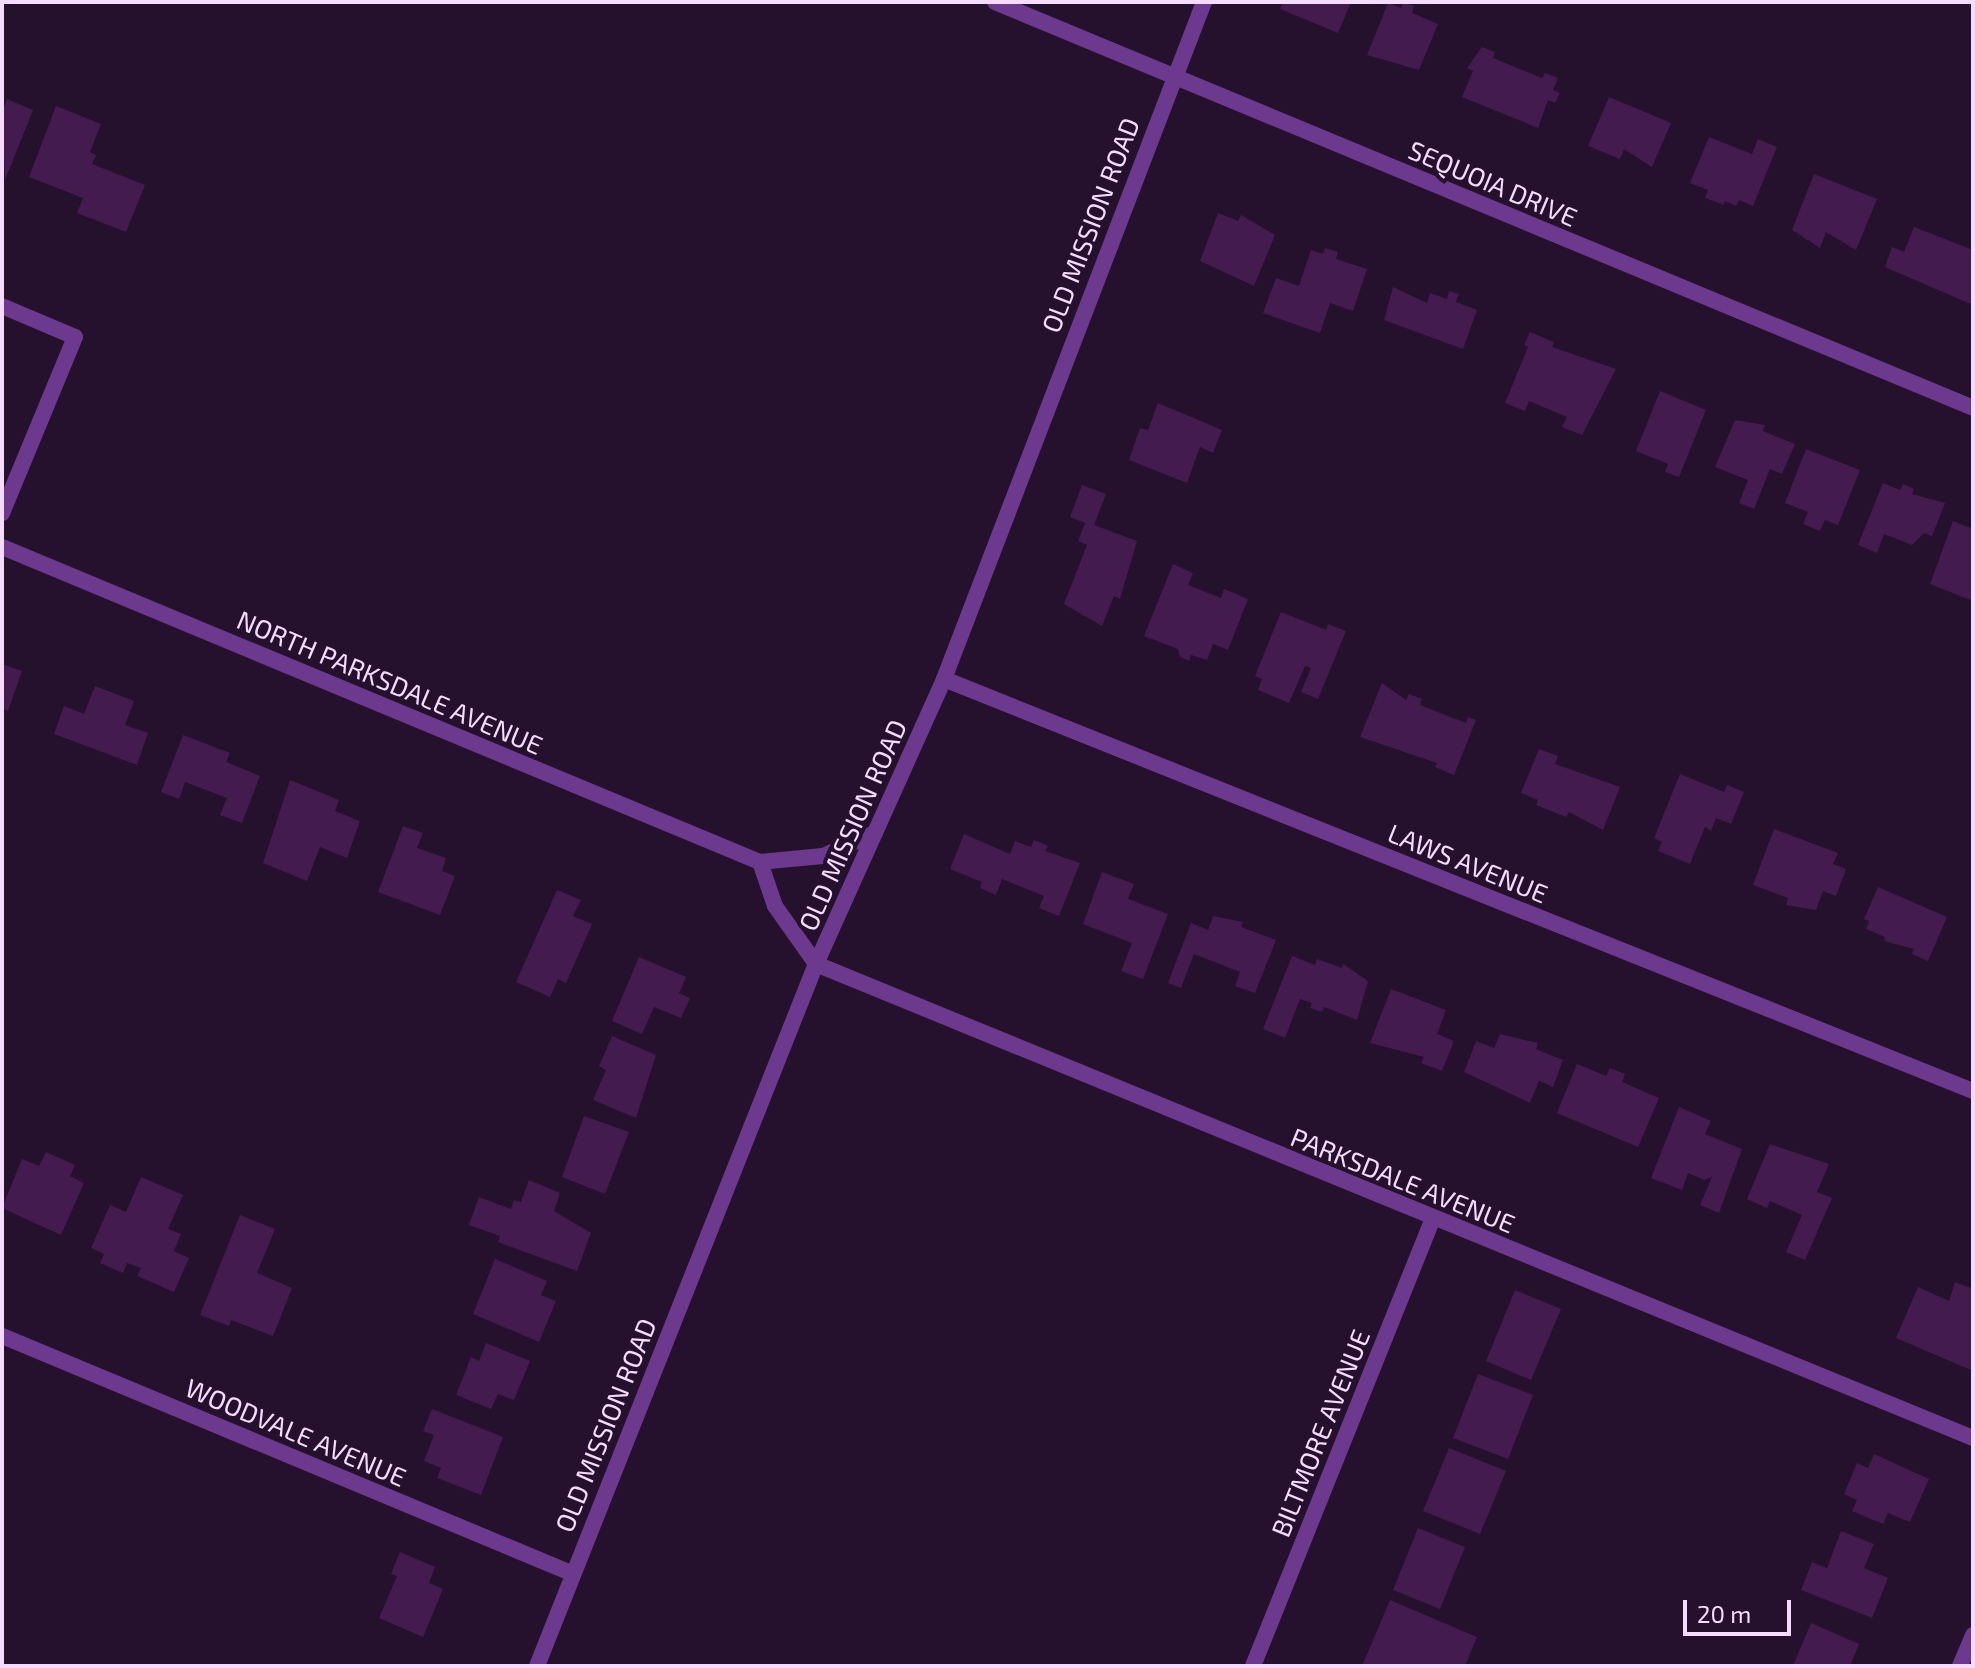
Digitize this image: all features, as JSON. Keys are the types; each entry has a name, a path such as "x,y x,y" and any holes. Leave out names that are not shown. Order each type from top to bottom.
{"street":[{"name":"SEQUOIA DRIVE","path":"995,2 1973,408"},
{"name":"OLD MISSION ROAD","path":"537,1666 571,1573 816,964 944,679 1172,76 1204,2"},
{"path":"2,306 75,337 2,513"},
{"name":"NORTH PARKSDALE AVENUE","path":"2,547 760,862 823,856 875,833"},
{"name":"LAWS AVENUE","path":"944,679 1973,1091"},
{"path":"760,862 775,906 816,964"},
{"name":"PARKSDALE AVENUE","path":"816,964 1973,1438"},
{"name":"BILTMORE AVENUE","path":"1253,1666 1433,1219"},
{"name":"WOODVALE AVENUE","path":"2,1336 571,1573"},
{"path":"1960,1666 1973,1635"}],"building":[{"path":"1283,2 1351,2 1338,33 1280,9"},
{"path":"1404,2 1414,6 1412,13 1438,24 1419,70 1367,55 1388,3 1401,8"},
{"path":"1482,47 1495,52 1493,58 1542,78 1545,73 1558,78 1553,90 1560,93 1555,103 1548,100 1538,128 1462,97 1473,71 1467,68"},
{"path":"1609,97 1671,123 1652,167 1624,149 1620,159 1588,146"},
{"path":"7,99 33,110 5,180 2,113"},
{"path":"56,106 101,124 90,152 96,155 92,164 145,185 126,232 77,213 83,198 29,177"},
{"path":"1709,137 1752,154 1758,139 1777,147 1753,206 1739,200 1736,206 1725,201 1724,205 1705,198 1708,190 1690,183"},
{"path":"1814,174 1877,199 1856,250 1826,232 1820,248 1792,230"},
{"path":"1218,213 1238,221 1241,215 1275,235 1254,286 1200,261"},
{"path":"1914,227 1973,250 1973,305 1885,267 1892,247 1904,252"},
{"path":"1325,248 1338,252 1336,259 1367,269 1353,311 1330,303 1320,333 1263,313 1276,278 1299,286 1311,250 1323,254"},
{"path":"1393,287 1427,303 1430,293 1447,299 1449,291 1459,294 1456,302 1477,310 1463,349 1384,320"},
{"path":"1530,332 1554,342 1552,347 1616,369 1582,435 1562,427 1567,417 1529,401 1525,411 1505,403 1528,347 1524,345"},
{"path":"1660,391 1706,410 1679,477 1665,472 1668,464 1636,451"},
{"path":"1158,403 1222,430 1213,453 1200,447 1187,483 1129,460 1140,428 1148,430"},
{"path":"1735,420 1765,425 1763,431 1795,444 1782,474 1770,469 1754,509 1739,503 1748,480 1715,467"},
{"path":"1806,449 1860,470 1838,525 1825,520 1820,531 1803,524 1808,512 1785,503"},
{"path":"1883,483 1900,490 1903,484 1914,489 1912,494 1945,503 1932,536 1924,533 1912,545 1884,534 1877,553 1858,545"},
{"path":"1082,485 1106,494 1094,525 1137,541 1120,599 1114,596 1102,626 1064,604 1087,545 1078,541 1085,523 1070,517"},
{"path":"1953,521 1973,529 1973,601 1930,584"},
{"path":"1173,564 1193,573 1188,585 1221,598 1224,589 1248,599 1228,650 1213,644 1207,660 1191,655 1189,661 1180,657 1178,649 1144,636"},
{"path":"1281,612 1326,630 1328,624 1346,631 1318,699 1301,692 1311,668 1305,666 1289,703 1258,690 1262,679 1255,676"},
{"path":"2,664 22,671 8,711 2,708"},
{"path":"1382,683 1406,700 1409,694 1422,699 1420,705 1466,723 1468,717 1476,720 1454,775 1435,767 1437,763 1360,737"},
{"path":"95,686 134,701 125,725 148,733 137,765 54,734 64,706 84,714"},
{"path":"183,735 230,753 226,762 260,776 242,823 220,815 227,798 185,782 179,799 161,792"},
{"path":"1539,749 1558,756 1555,764 1620,787 1603,830 1569,812 1566,817 1536,805 1538,800 1521,793"},
{"path":"1680,774 1724,792 1727,785 1744,792 1731,824 1716,818 1711,831 1705,827 1690,864 1658,851 1662,842 1654,838"},
{"path":"290,780 339,800 335,811 360,821 347,858 320,847 307,881 263,863"},
{"path":"403,826 423,833 417,848 446,858 442,871 455,876 440,915 378,892"},
{"path":"1774,829 1838,853 1833,864 1846,869 1836,896 1823,891 1816,910 1786,905 1788,898 1753,885"},
{"path":"964,834 1010,854 1015,841 1031,847 1034,840 1048,846 1045,851 1080,863 1059,916 1039,908 1044,896 1002,879 996,895 980,888 982,882 950,869"},
{"path":"1102,872 1134,884 1128,899 1168,914 1143,979 1121,971 1132,943 1083,924"},
{"path":"1878,887 1947,917 1928,961 1912,954 1914,949 1884,941 1885,937 1866,929 1869,921 1864,919"},
{"path":"557,890 581,900 573,916 592,924 566,983 558,979 550,997 516,982"},
{"path":"1213,916 1243,922 1241,927 1276,940 1255,993 1235,986 1240,972 1194,954 1181,988 1168,983 1191,923 1208,930"},
{"path":"1292,956 1315,965 1317,959 1342,968 1343,964 1368,981 1357,1020 1324,1007 1322,1012 1310,1008 1312,1003 1300,999 1285,1038 1263,1029"},
{"path":"639,957 686,977 679,993 690,998 681,1018 654,1007 642,1034 612,1021"},
{"path":"1391,989 1446,1010 1437,1034 1454,1041 1442,1071 1421,1063 1424,1057 1370,1043"},
{"path":"1500,1034 1538,1043 1536,1049 1563,1060 1553,1087 1539,1081 1530,1103 1464,1072 1476,1041 1494,1048"},
{"path":"612,1036 656,1055 636,1118 593,1100 606,1070 599,1066"},
{"path":"1577,1064 1606,1076 1610,1068 1625,1074 1622,1082 1659,1098 1638,1147 1557,1113"},
{"path":"1679,1107 1711,1121 1705,1134 1742,1149 1719,1213 1700,1205 1712,1177 1704,1180 1688,1173 1682,1190 1651,1178"},
{"path":"584,1116 629,1132 605,1194 562,1177"},
{"path":"1770,1144 1829,1164 1817,1192 1832,1198 1805,1260 1786,1252 1802,1215 1770,1201 1767,1208 1747,1199"},
{"path":"46,1152 75,1165 70,1176 84,1183 61,1235 2,1208 22,1159 39,1166"},
{"path":"141,1177 183,1195 168,1229 181,1234 174,1251 189,1258 174,1292 137,1276 141,1268 127,1263 123,1273 100,1263 104,1254 91,1248 110,1205 126,1212"},
{"path":"529,1180 560,1193 554,1211 591,1233 577,1271 498,1242 500,1236 469,1225 479,1197 511,1209 514,1200 521,1202"},
{"path":"240,1215 275,1229 257,1273 292,1288 273,1336 231,1320 229,1326 200,1315"},
{"path":"495,1259 547,1281 541,1295 556,1301 539,1342 473,1314"},
{"path":"1955,1282 1973,1289 1971,1370 1896,1338 1918,1287 1949,1301"},
{"path":"1515,1290 1561,1309 1531,1380 1486,1361"},
{"path":"486,1343 530,1361 514,1400 498,1394 491,1409 456,1395 471,1357 479,1361"},
{"path":"1478,1374 1533,1395 1508,1459 1453,1438"},
{"path":"432,1409 503,1437 481,1495 437,1478 441,1468 424,1461 434,1435 423,1431"},
{"path":"1449,1448 1506,1471 1480,1534 1423,1511"},
{"path":"1874,1454 1929,1479 1910,1522 1888,1513 1883,1524 1852,1511 1857,1500 1844,1494 1857,1463 1868,1468"},
{"path":"1418,1528 1465,1547 1440,1609 1393,1590"},
{"path":"1841,1531 1874,1544 1864,1568 1888,1578 1872,1618 1801,1590 1812,1562 1827,1568"},
{"path":"400,1552 435,1567 429,1583 443,1589 423,1637 379,1618 397,1576 391,1574"},
{"path":"1390,1600 1477,1637 1465,1666 1362,1666"},
{"path":"1811,1623 1859,1644 1850,1666 1793,1666"}]}
